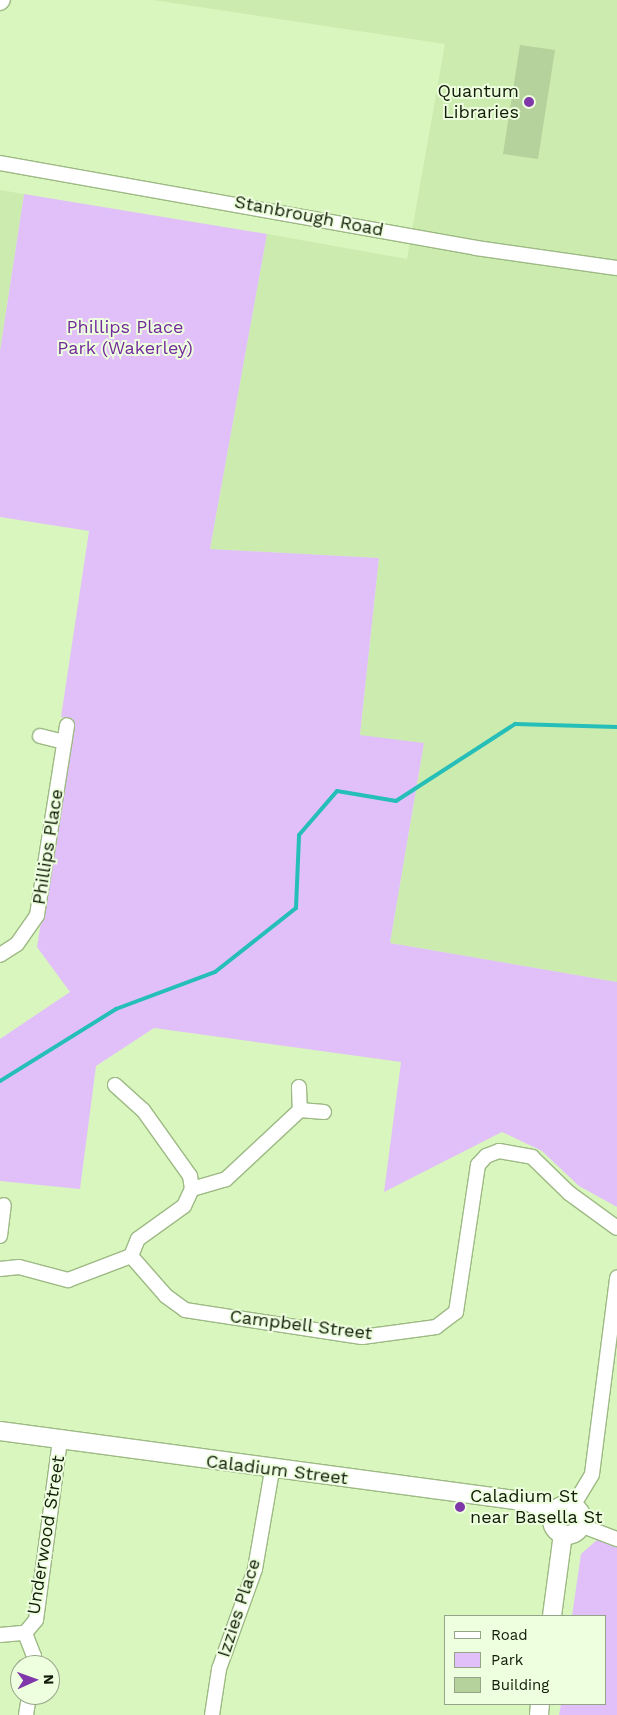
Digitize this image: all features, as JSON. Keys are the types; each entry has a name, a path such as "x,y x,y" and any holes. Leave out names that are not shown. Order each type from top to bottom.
{"street":[{"name":"Stanbrough Road","path":"0,163 476,248 617,268"},
{"name":"Phillips Place","path":"0,955 17,944 37,915 67,724"},
{"path":"40,736 64,742"},
{"path":"0,1269 19,1267 68,1280 132,1256 138,1239 184,1206 192,1189 190,1176 144,1110 115,1085"},
{"path":"192,1189 226,1179 300,1110 300,1087"},
{"path":"300,1110 324,1112"},
{"name":"Campbell Street","path":"132,1256 166,1296 185,1310 362,1337 436,1327 456,1312 478,1166 486,1156 499,1151 532,1157 570,1193 617,1228"},
{"path":"0,1236 4,1205"},
{"path":"573,1506 592,1474 617,1278"},
{"name":"Caladium Street","path":"0,1432 272,1471 529,1502 553,1513"},
{"name":"Underwood Street","path":"0,1635 25,1633 36,1620 60,1440"},
{"name":"Izzies Place","path":"212,1715 219,1669 255,1569 272,1471"},
{"path":"563,1534 554,1528 553,1513 561,1506 573,1506 580,1513 580,1525"},
{"path":"563,1534 580,1525 617,1539"},
{"path":"552,1615 563,1534"},
{"path":"25,1633 34,1655"}],"shaded area":[{"path":"153,0 617,0 617,982 390,943 424,743 360,736 379,558 210,549 267,234 407,259 445,44"},
{"path":"0,190 24,194 0,351"}],"green space":[{"name":"Phillips Place Park (Wakerley)","path":"24,194 267,234 210,549 379,558 360,735 424,743 390,943 617,982 617,1207 579,1186 542,1151 502,1132 384,1192 401,1062 154,1028 96,1066 80,1189 0,1181 0,1039 70,992 37,947 73,719 61,717 89,531 0,517 0,351"},
{"path":"598,1539 617,1545 617,1715 559,1715 561,1705 607,1705 607,1615 572,1615 581,1554"}],"building":[{"name":"Quantum Libraries","path":"520,45 555,50 538,159 503,154"}],"waterway":[{"path":"0,1081 116,1009 215,972 296,908 299,835 337,791 396,801 515,724 617,727"}],"place":[{"name":"Quantum Libraries","path":"529,102"},
{"name":"Caladium St near Basella St","path":"460,1507"}]}
